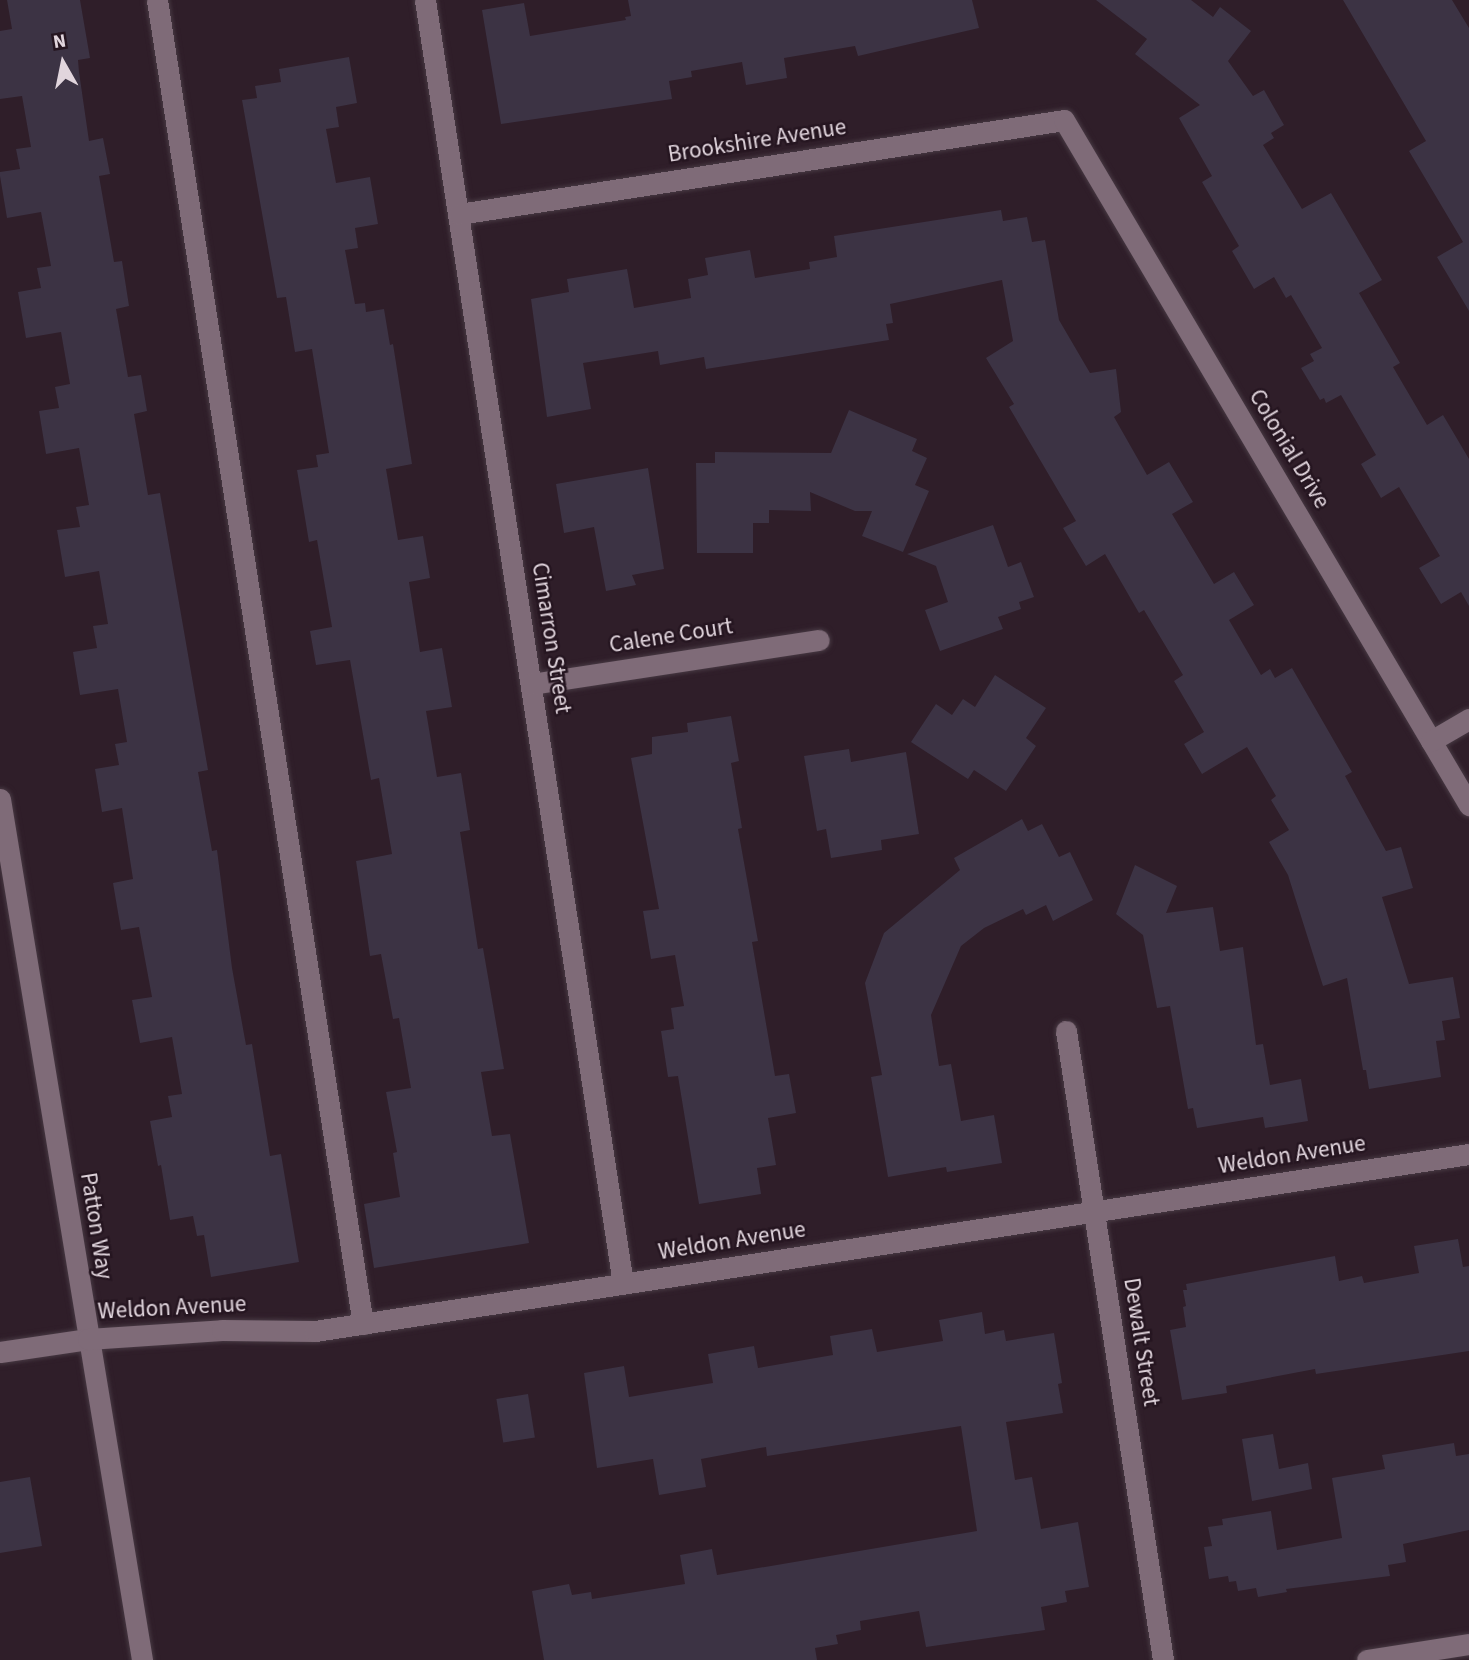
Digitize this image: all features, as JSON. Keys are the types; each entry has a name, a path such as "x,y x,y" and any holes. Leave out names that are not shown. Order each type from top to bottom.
{"street":[{"path":"158,0 363,1324"},
{"name":"Cimarron Street","path":"425,0 623,1284"},
{"name":"Brookshire Avenue","path":"458,214 1064,120"},
{"name":"Colonial Drive","path":"1064,120 1469,805"},
{"name":"Calene Court","path":"531,684 819,640"},
{"path":"1431,741 1469,719"},
{"name":"Patton Way","path":"0,799 142,1660"},
{"name":"Dewalt Street","path":"1066,1031 1163,1660"},
{"name":"Weldon Avenue","path":"0,1352 88,1339 222,1330 315,1331 1469,1154"},
{"path":"1367,1660 1469,1644"}],"building":[{"path":"7,0 80,0 90,58 78,60 79,72 89,141 103,138 110,174 99,176 114,262 122,261 129,306 116,309 128,377 141,375 147,411 134,414 148,495 160,493 208,770 198,772 212,851 217,850 232,968 246,1045 252,1044 270,1156 281,1154 299,1262 211,1277 204,1235 197,1236 193,1216 170,1220 150,1121 172,1117 168,1096 182,1094 172,1037 140,1043 132,1000 152,997 139,927 121,930 113,883 133,879 122,808 102,812 95,769 119,765 115,744 127,742 118,689 80,695 73,652 97,648 93,626 108,624 99,571 65,577 57,530 80,527 76,507 89,505 79,448 46,454 39,411 59,408 55,387 70,384 61,332 26,338 18,292 41,288 37,268 51,266 41,212 7,218 0,176 0,172 20,169 16,149 31,147 22,96 0,99 0,31 12,29"},
{"path":"628,0 972,0 979,28 858,56 855,46 784,58 787,78 746,85 742,62 691,71 692,77 669,81 672,99 501,124 482,10 524,3 530,36 626,20 625,17 631,16"},
{"path":"1096,0 1191,0 1213,17 1220,7 1251,31 1228,61 1253,96 1264,90 1284,125 1271,133 1274,138 1263,145 1302,209 1331,193 1382,280 1359,293 1400,363 1393,367 1427,425 1443,415 1469,459 1469,606 1461,592 1441,604 1419,568 1440,556 1399,487 1381,498 1361,464 1376,455 1341,395 1326,403 1324,398 1320,400 1301,368 1314,361 1310,354 1322,348 1291,295 1286,298 1274,277 1254,289 1232,251 1239,246 1202,182 1212,176 1179,118 1200,105 1135,54 1147,39"},
{"path":"1343,0 1452,0 1469,28 1469,311 1437,257 1463,242 1409,151 1426,141"},
{"path":"349,57 357,103 336,107 339,127 326,129 336,183 370,177 378,224 355,228 358,248 345,250 355,304 365,303 366,312 384,309 390,345 393,344 412,464 386,469 398,540 423,536 430,578 409,582 420,652 442,648 452,707 426,711 437,777 461,773 470,830 460,832 478,949 483,948 504,1069 481,1072 492,1136 510,1134 529,1243 374,1268 364,1204 400,1197 393,1153 397,1152 386,1092 411,1088 399,1018 393,1019 381,954 370,956 356,861 392,854 379,778 371,780 350,660 316,665 310,631 332,627 317,540 309,542 297,470 318,467 316,455 329,453 312,349 295,352 286,297 277,298 242,100 257,98 255,86 281,82 279,69"},
{"path":"1001,210 1003,221 1027,217 1032,242 1045,240 1059,320 1090,373 1116,369 1121,412 1114,417 1147,475 1169,462 1193,502 1172,514 1214,584 1234,572 1254,605 1229,620 1261,675 1270,669 1275,678 1292,668 1352,772 1345,776 1386,851 1401,847 1413,888 1382,897 1409,984 1453,977 1460,1018 1442,1021 1445,1040 1436,1041 1441,1077 1369,1089 1366,1070 1363,1070 1347,978 1323,986 1288,875 1269,842 1289,830 1271,800 1276,796 1247,747 1202,774 1184,744 1204,732 1174,681 1183,675 1144,610 1139,613 1105,554 1086,566 1063,528 1076,521 1009,407 1014,404 986,358 1013,341 1002,280 890,304 893,323 886,324 889,340 706,369 704,357 660,365 658,351 583,363 591,409 547,417 531,299 569,292 567,279 627,269 634,308 691,298 688,279 708,275 705,258 750,250 755,278 810,269 809,262 837,257 834,236"},
{"path":"849,410 917,439 912,451 927,458 915,485 929,491 903,552 862,536 872,511 855,511 810,492 811,511 769,510 769,523 753,523 753,553 697,553 696,463 715,463 715,452 831,453"},
{"path":"648,468 664,569 632,575 636,585 606,591 594,527 564,533 556,484"},
{"path":"993,525 1008,567 1021,562 1034,597 1019,602 1021,609 998,617 1003,629 940,651 925,610 948,602 936,566 907,554"},
{"path":"995,675 1046,708 1026,738 1036,746 1006,791 974,770 968,779 911,742 936,704 952,715 963,699 975,707"},
{"path":"731,716 739,761 731,763 742,828 738,829 758,941 752,942 775,1076 789,1074 796,1113 768,1118 776,1165 757,1168 761,1194 699,1204 678,1076 668,1077 661,1031 674,1029 671,1008 684,1006 675,955 651,959 643,911 659,909 631,758 652,754 652,737 688,732 687,723"},
{"path":"849,749 851,762 906,752 919,834 881,840 882,850 831,858 826,829 817,831 804,756"},
{"path":"1022,819 1028,831 1042,824 1059,857 1070,852 1093,900 1053,921 1046,905 1026,915 1023,909 984,928 961,946 931,1015 939,1066 951,1064 961,1121 994,1115 1002,1163 947,1172 946,1167 888,1177 871,1077 882,1075 865,983 884,933 960,870 954,858"},
{"path":"1135,865 1177,886 1166,913 1213,907 1220,951 1243,947 1256,1045 1263,1044 1270,1085 1301,1079 1308,1121 1265,1128 1263,1117 1197,1128 1193,1108 1188,1109 1170,1006 1157,1008 1143,935 1116,914"},
{"path":"1458,1239 1463,1267 1469,1266 1469,1351 1316,1374 1315,1369 1226,1386 1227,1393 1182,1400 1170,1330 1186,1327 1183,1290 1187,1290 1186,1284 1335,1256 1339,1281 1362,1276 1364,1283 1419,1273 1414,1246"},
{"path":"982,1312 985,1334 1004,1330 1006,1341 1054,1333 1062,1383 1058,1384 1063,1413 1006,1422 1015,1480 1032,1477 1041,1529 1078,1522 1089,1587 1065,1591 1067,1602 1041,1607 1045,1630 926,1647 919,1611 860,1621 861,1630 836,1635 838,1644 815,1648 817,1660 544,1660 532,1591 569,1584 572,1595 591,1592 592,1599 685,1584 680,1555 712,1549 717,1575 977,1531 961,1426 767,1456 766,1447 701,1459 706,1487 659,1495 653,1459 597,1468 584,1373 624,1366 629,1397 713,1383 708,1354 754,1346 758,1368 833,1355 830,1336 872,1329 877,1352 943,1341 939,1320"},
{"path":"528,1394 535,1437 503,1442 496,1399"},
{"path":"1273,1434 1279,1469 1308,1463 1312,1489 1252,1501 1242,1439"},
{"path":"1454,1443 1456,1456 1469,1454 1469,1530 1403,1544 1406,1562 1388,1565 1390,1576 1286,1589 1287,1592 1258,1597 1256,1588 1238,1591 1236,1581 1229,1582 1228,1576 1209,1579 1204,1547 1212,1546 1208,1527 1223,1525 1222,1519 1271,1511 1277,1550 1342,1538 1332,1478 1385,1469 1382,1455"},
{"path":"30,1477 42,1546 0,1553 0,1482"}]}
